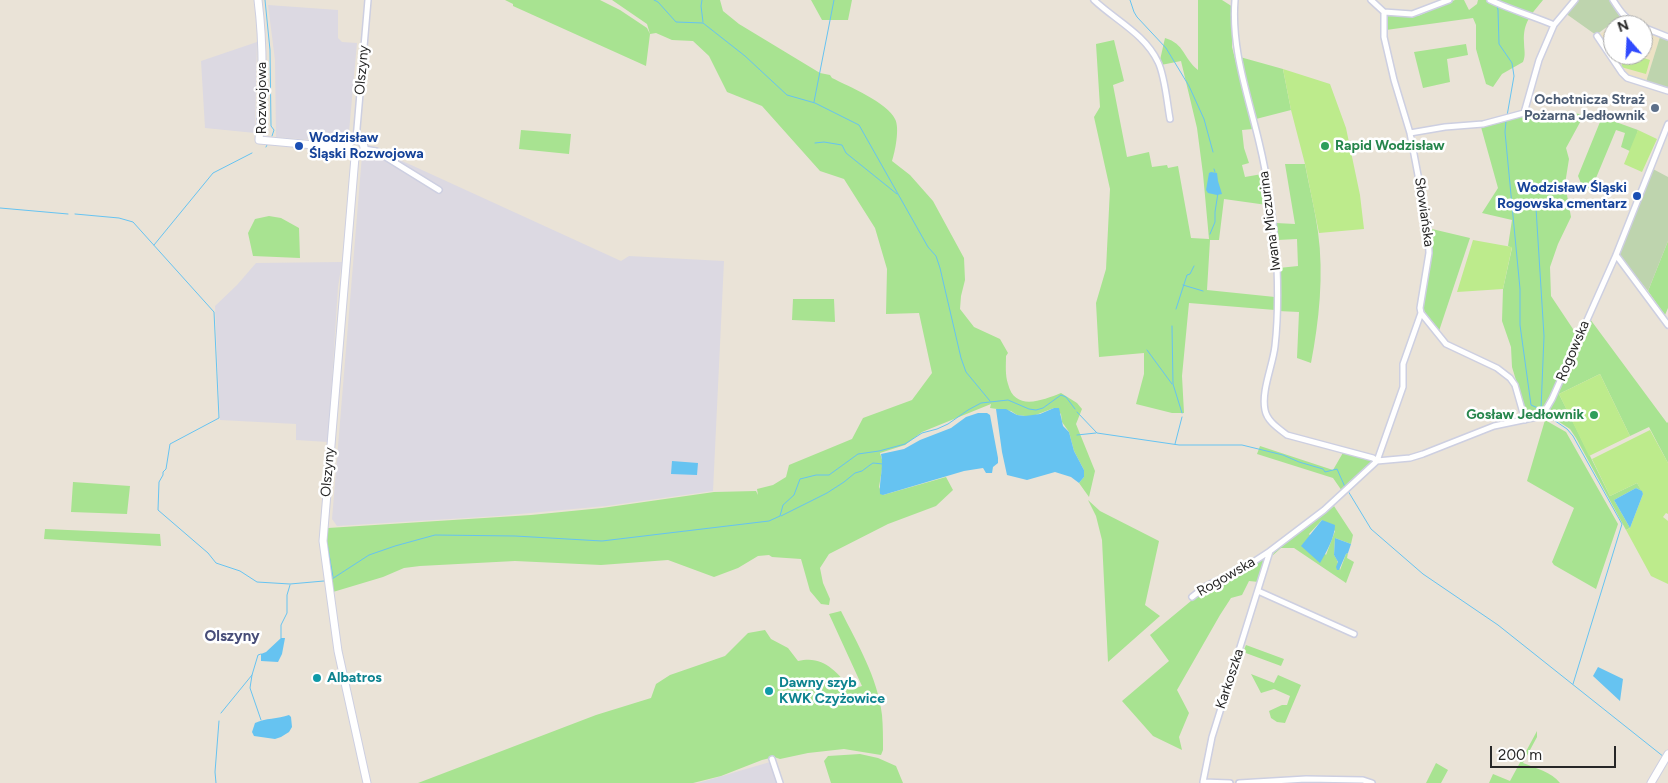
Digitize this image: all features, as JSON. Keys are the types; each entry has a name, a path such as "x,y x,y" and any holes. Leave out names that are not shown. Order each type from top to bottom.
{"street":[{"name":"Rozwojowa","path":"258,0 263,88 259,140 347,148"},
{"name":"Olszyny","path":"356,140 368,0"},
{"path":"1094,0 1126,25 1150,48 1159,63 1170,119"},
{"path":"1371,0 1384,12 1412,14 1449,0"},
{"path":"1490,0 1510,10 1534,16 1554,25"},
{"path":"1410,133 1445,127 1483,124 1524,113 1540,60 1554,25 1575,0"},
{"path":"1613,0 1623,15"},
{"name":"Iwana Miczurina","path":"1233,1 1236,48 1263,162 1275,234 1278,284 1275,347 1266,392 1265,410 1269,419 1287,435"},
{"name":"Słowiańska","path":"1384,12 1384,37 1394,80 1410,133 1428,228 1430,253 1420,314"},
{"path":"1653,31 1668,37"},
{"path":"1597,36 1627,78 1668,91"},
{"name":"Rogowska","path":"1377,462 1410,458 1494,426 1544,414 1616,255 1668,124"},
{"path":"356,140 362,143 364,149 360,156 355,157 349,154 347,148 350,142 356,140"},
{"path":"364,149 376,151 439,190"},
{"name":"Olszyny","path":"355,157 323,541 338,651 367,783"},
{"path":"1616,255 1668,325"},
{"path":"1420,314 1446,344 1497,368 1510,378 1518,393 1525,420"},
{"name":"Rogowska","path":"1192,597 1206,586 1247,566 1270,551 1324,510 1377,462 1403,387 1403,364 1420,314"},
{"name":"Rogowska","path":"1287,435 1364,455 1373,458 1377,462"},
{"name":"Karkoszka","path":"1230,783 1203,783 1212,737 1270,551"},
{"path":"1258,591 1354,634"},
{"path":"1652,783 1668,754"},
{"path":"772,759 780,783"},
{"path":"1240,783 1306,779 1363,780 1372,783"}],"shaded area":[{"path":"268,5 338,10 338,38 342,42 357,43 349,132 351,132 351,143 276,137 275,60"},
{"path":"1603,32 1603,41 1599,35"},
{"path":"1653,34 1660,37 1653,60"},
{"path":"257,42 255,133 205,128 201,61"},
{"path":"1618,65 1651,65 1646,82 1628,77"},
{"path":"363,143 621,261 629,256 724,261 713,491 606,506 498,516 337,526 332,519"},
{"path":"342,262 338,287 328,442 296,440 296,424 220,420 215,306 256,263"},
{"path":"770,762 778,783 698,783"}],"green space":[{"path":"505,0 600,0 620,10 647,28 650,34 646,66 513,6 513,4"},
{"path":"612,0 720,0 723,11 739,24 820,73 830,75 832,78 876,101 891,113 897,128 896,146 892,161 910,175 933,201 964,258 965,280 960,309 974,327 1000,339 1008,353 1006,356 1006,374 1012,393 1023,401 1030,402 1061,393 1077,403 1082,409 1076,424 1095,471 1089,497 1079,483 1084,477 1084,470 1074,451 1069,432 1062,422 1061,414 1054,408 1033,416 1017,415 1011,411 990,408 991,404 922,432 905,445 880,453 883,463 879,487 883,495 946,477 953,490 936,506 888,524 829,554 820,568 823,583 830,599 829,605 821,604 810,591 801,559 772,557 769,555 758,556 738,568 714,577 668,560 601,565 515,561 420,566 404,568 383,577 333,592 326,544 328,528 531,515 602,508 714,492 756,491 758,495 757,489 773,485 786,477 789,465 852,439 863,418 912,400 932,373 919,313 886,314 887,269 875,228 844,179 820,171 762,106 727,92 709,56 693,41 672,40 656,33 650,34 647,24"},
{"path":"811,0 852,0 848,20 822,20"},
{"path":"1198,0 1222,0 1233,7 1232,47 1253,129 1242,130 1244,148 1249,163 1242,165 1245,177 1262,174 1267,205 1224,199 1219,240 1210,240 1207,290 1275,297 1275,310 1189,303 1182,376 1184,413 1172,413 1136,404 1144,374 1144,353 1099,357 1096,303 1106,269 1110,189 1094,117 1100,107 1096,44 1114,40 1124,81 1113,85 1127,157 1149,152 1152,167 1167,165 1168,168 1178,166 1191,238 1209,239 1197,128 1181,61 1161,65 1160,60 1165,38 1176,44 1198,70"},
{"path":"1455,0 1464,0 1469,10 1477,4 1478,0 1543,0 1526,24 1523,62 1502,74 1493,87 1486,84 1476,49 1476,25 1473,18 1386,30 1385,14 1418,16"},
{"path":"1578,0 1609,0 1619,15 1603,15 1603,30 1596,35 1565,13"},
{"path":"1660,37 1668,40 1668,89 1646,82 1651,65 1653,65"},
{"path":"1466,44 1468,55 1447,59 1450,82 1423,88 1414,52"},
{"path":"1240,57 1283,69 1291,110 1256,119"},
{"path":"1622,65 1649,65 1646,74 1621,67"},
{"name":"Rapid Wodzisław","path":"1283,69 1330,84 1346,128 1360,195 1364,229 1319,233"},
{"path":"1564,111 1584,115 1566,148 1569,159 1565,184 1571,217 1558,244 1550,267 1551,296 1575,332 1578,332 1545,409 1536,415 1529,416 1526,413 1512,367 1511,347 1502,321 1503,289 1512,248 1508,246 1512,220 1482,213 1498,188 1481,127 1529,115"},
{"path":"1602,117 1638,130 1632,152 1621,147 1625,133 1616,130 1591,190 1583,188 1578,176"},
{"path":"521,130 571,134 569,154 519,149"},
{"path":"1638,130 1657,139 1642,172 1624,164"},
{"path":"1285,164 1305,164 1318,232 1321,265 1320,298 1311,363 1297,358 1299,312 1278,311 1279,268 1298,266 1297,239 1278,240 1276,223 1295,224"},
{"path":"1653,169 1668,177 1668,241 1648,291 1619,255"},
{"path":"269,216 281,218 299,228 300,258 253,256 248,233 255,219"},
{"path":"1432,229 1470,238 1439,331 1423,307 1432,253"},
{"path":"1473,240 1512,247 1503,289 1457,292"},
{"path":"1668,241 1668,308 1665,315 1648,291"},
{"path":"793,299 834,299 835,322 792,320"},
{"path":"1590,319 1668,422 1668,463 1649,427 1630,436 1600,374 1559,394 1610,496 1637,483 1642,491 1636,488 1614,500 1630,528 1626,530 1570,429 1547,414"},
{"name":"Gosław Jedłownik","path":"1600,374 1630,436 1589,456 1559,394"},
{"path":"1545,420 1566,432 1618,524 1596,589 1554,565 1552,562 1574,508 1527,481"},
{"path":"1650,430 1668,463 1668,514 1666,513 1663,517 1668,521 1668,584 1651,576 1626,530 1630,528 1643,494 1637,483 1610,496 1592,459"},
{"path":"1260,446 1333,470 1344,451 1374,461 1342,491 1333,478 1257,454"},
{"path":"73,482 130,486 127,514 71,512"},
{"path":"1088,500 1100,511 1159,541 1145,605 1160,616 1108,662 1102,540 1096,516"},
{"path":"1334,506 1353,535 1351,544 1335,538 1334,555 1340,570 1346,554 1348,553 1347,558 1354,562 1346,583 1294,548 1281,548 1272,556 1275,551","holes":["1322,520 1335,531 1326,555 1309,534"]},
{"path":"45,529 160,534 161,546 44,539"},
{"path":"1266,558 1259,582 1249,581 1242,595 1231,598 1177,690 1189,713 1179,737 1182,750 1153,736 1122,701 1169,661 1150,635 1203,591"},
{"path":"841,611 866,661 880,701 883,750 881,755 844,749 808,753 780,759 774,757 721,776 693,783 418,783 596,715 651,698 656,684 670,675 725,656 748,633 765,630 771,639 788,648 798,661 815,660 822,662 852,689 862,686 829,614"},
{"path":"1246,645 1284,659 1281,666 1243,652"},
{"path":"1251,674 1274,683 1278,675 1301,685 1285,723 1277,722 1271,718 1269,711 1282,705 1287,705 1290,696 1274,689 1261,693"},
{"path":"1537,731 1537,737 1523,763 1548,773 1560,783 1489,783 1493,774 1510,781"},
{"path":"860,754 878,758 896,766 903,783 831,783 824,761 828,756"},
{"path":"1436,763 1448,770 1441,783 1426,783"}],"water":[{"path":"1209,173 1217,173 1222,194 1208,193 1206,190"},
{"path":"1054,408 1059,408 1063,426 1069,432 1074,451 1084,470 1084,477 1079,483 1071,477 1055,472 1027,480 1007,475 996,409 1006,409 1017,415 1025,416 1040,414"},
{"path":"978,413 990,415 998,458 998,463 993,467 992,473 986,473 983,468 964,471 883,495 880,494 881,454 904,449 920,440 951,428 966,417"},
{"path":"672,461 698,463 697,475 671,474"},
{"path":"1636,488 1642,491 1643,494 1630,528 1614,500"},
{"path":"1322,520 1335,525 1335,530 1320,563 1301,546"},
{"path":"1335,538 1351,544 1339,570 1336,567 1338,562 1334,555"},
{"path":"281,638 285,638 282,654 278,662 261,661 261,654 266,652"},
{"path":"1598,667 1623,679 1620,701 1593,676"},
{"path":"289,715 292,727 289,732 281,737 275,739 254,736 252,732 255,723"}],"waterway":[{"path":"265,0 270,50 271,126 274,130 272,136"},
{"path":"654,0 676,22 703,23 745,56 787,95 815,103 859,125 928,247 936,256 966,372 990,401"},
{"path":"702,0 703,22"},
{"path":"814,102 834,0"},
{"path":"1130,0 1137,17 1166,48 1189,86 1204,119 1213,152"},
{"path":"1497,6 1499,44 1512,63 1514,76 1507,116"},
{"path":"1506,121 1505,132 1520,289 1520,325 1531,405 1540,409"},
{"path":"815,143 824,142 842,145 846,153 897,194"},
{"path":"154,245 213,173 252,153"},
{"path":"1210,234 1215,222 1218,193"},
{"path":"0,208 68,214"},
{"path":"1536,208 1544,336 1542,411"},
{"path":"75,214 119,218 133,222 214,312 219,418 170,444 166,469 159,482 158,510 208,553 216,563 240,571 257,582 290,584 324,581"},
{"path":"1176,309 1187,275 1190,274 1194,266"},
{"path":"1183,285 1203,291"},
{"path":"1172,326 1173,384 1182,413"},
{"path":"1147,350 1172,384"},
{"path":"332,579 369,555 435,535 515,536 602,541 769,521 780,516 783,505 794,495 800,479 816,475 829,475 858,454 905,444 922,433 948,424 981,403 1008,400 1036,410 1043,408 1061,395 1066,397 1075,409"},
{"path":"1077,412 1097,433 1179,445 1242,445 1283,455 1323,469 1325,472 1337,469 1345,487"},
{"path":"1545,414 1567,429 1573,436 1622,524 1573,684"},
{"path":"1175,444 1182,417"},
{"path":"1077,435 1096,433"},
{"path":"781,516 827,493 873,463 883,464"},
{"path":"1348,491 1371,529 1423,574 1498,625 1664,757"},
{"path":"327,543 333,577"},
{"path":"281,638 281,625 287,613 287,595 290,585"},
{"path":"261,654 258,655 250,688 261,720"},
{"path":"221,713 252,675"},
{"path":"216,783 215,772 219,721"}],"place":[{"name":"Ochotnicza Straż Pożarna Jedłownik","path":"1655,108"},
{"name":"Wodzisław Śląski Rozwojowa","path":"299,146"},
{"name":"Rapid Wodzisław","path":"1325,146"},
{"name":"Wodzisław Śląski Rogowska cmentarz","path":"1637,196"},
{"name":"Gosław Jedłownik","path":"1594,415"},
{"name":"Albatros","path":"317,678"},
{"name":"Dawny szyb KWK Czyżowice","path":"769,691"}],"district":[{"name":"Olszyny","path":"232,637"}]}
